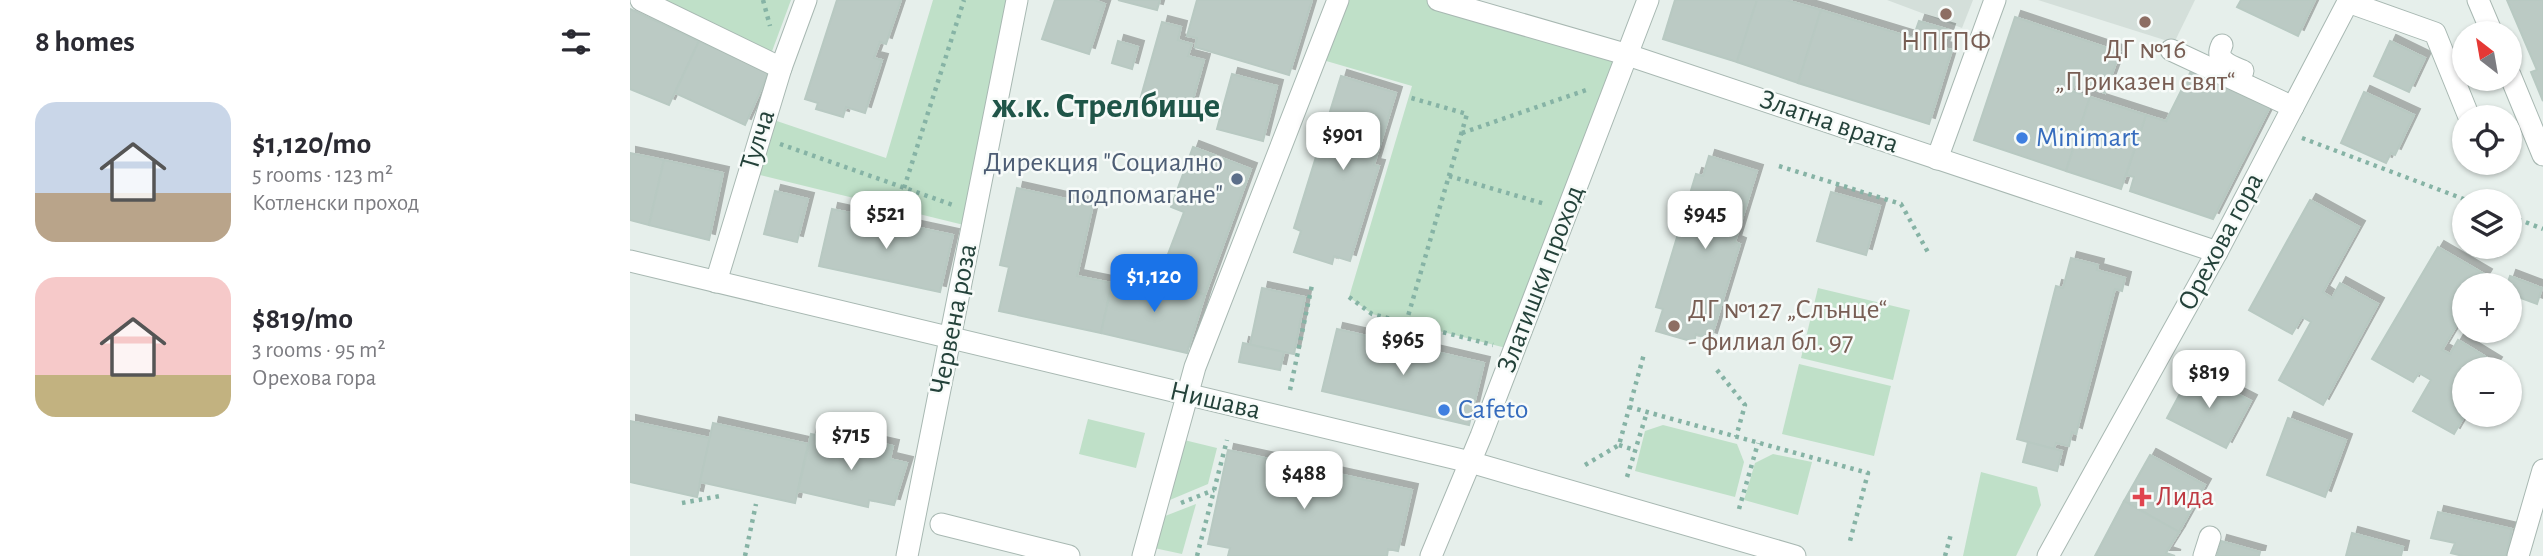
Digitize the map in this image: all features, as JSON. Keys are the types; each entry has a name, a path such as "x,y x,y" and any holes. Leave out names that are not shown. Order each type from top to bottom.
{"street":[{"path":"641,0 781,68"},
{"name":"Тулча","path":"716,282 781,68 806,0"},
{"name":"Червена роза","path":"907,556 1017,0"},
{"path":"1143,556 1186,395 1338,0"},
{"name":"Златна врата","path":"1438,0 1625,54 2217,252"},
{"name":"Златишки проход","path":"1431,556 1514,350 1615,80 1648,0"},
{"path":"1937,159 1995,0"},
{"path":"2478,0 2487,21"},
{"path":"2349,1 2435,33 2464,105"},
{"name":"Орехова гора","path":"2049,556 2217,252 2349,1"},
{"path":"2222,46 2220,55 2223,62 2296,102"},
{"path":"2171,50 2296,102"},
{"path":"2517,91 2543,155"},
{"name":"Нишава","path":"630,261 1470,462 1795,556"},
{"path":"2518,556 2543,470"},
{"path":"941,524 1069,556"}],"path":[{"path":"904,188 964,0"},
{"path":"1461,133 1615,80"},
{"path":"1406,323 1467,114 1408,97"},
{"path":"2281,130 2452,195"},
{"path":"759,137 975,212"},
{"path":"1779,166 1901,204 1929,254"},
{"path":"1449,176 1567,211"},
{"path":"2522,221 2543,229"},
{"path":"1290,390 1312,285"},
{"path":"1349,297 1372,314 1514,350"},
{"path":"1585,465 1619,444 1644,354"},
{"path":"1717,370 1745,405 1737,437"},
{"path":"1629,407 1868,473 1850,541"},
{"path":"1627,477 1647,412"},
{"path":"1197,556 1227,440"},
{"path":"1739,509 1758,443"},
{"path":"1619,444 1635,450"},
{"path":"682,503 720,496"},
{"path":"745,556 756,504"},
{"path":"1945,556 1951,534"}],"shaded area":[{"name":"НПГПФ","path":"1887,0 1973,0 1962,28"},
{"name":"ДГ №16 „Приказен свят“","path":"2038,0 2195,0 2174,43"}],"green space":[{"path":"658,0 791,0 771,54"},
{"path":"933,0 1017,0 972,227 748,172 765,117 886,158"},
{"path":"1338,0 1438,0 1625,54 1514,350 1372,314 1349,297 1412,86 1316,58"},
{"path":"1818,288 1910,310 1893,380 1801,358"},
{"path":"1799,364 1891,386 1874,456 1782,434"},
{"path":"1088,419 1145,433 1136,468 1079,454"},
{"path":"1663,425 1737,444 1744,462 1735,497 1635,471 1645,431"},
{"path":"1180,439 1217,448 1208,484 1165,502"},
{"path":"1773,454 1812,462 1798,515 1744,500 1755,463"},
{"path":"1981,472 2037,487 2041,505 2016,556 1963,556"},
{"path":"1196,504 1182,554 1154,548 1160,518"}],"building":[{"path":"837,0 901,0 886,44 880,42 874,58 882,60 865,113 846,107 843,117 816,109 818,103 805,99"},
{"path":"1055,0 1094,0 1105,4 1089,54 1042,39"},
{"path":"1118,0 1160,0 1157,10"},
{"path":"1197,0 1312,0 1289,75 1195,47 1197,38 1187,36"},
{"path":"1675,0 1757,0 1737,62 1663,39"},
{"path":"1757,0 1786,0 1821,10 1798,83 1737,62"},
{"path":"2241,0 2315,0 2298,36 2237,7"},
{"path":"2507,0 2543,0 2543,101 2531,72 2537,70 2522,35 2522,21 2516,21"},
{"path":"630,9 699,41 669,105 630,89"},
{"path":"1821,10 1913,38 1919,21 1949,30 1943,48 1952,50 1929,124 1798,83"},
{"path":"2015,17 2120,52 2105,93 2075,83 2072,91 2090,97 2066,171 1974,140"},
{"path":"1162,22 1181,27 1178,40 1192,44 1188,56 1204,60 1189,114 1140,100"},
{"path":"699,41 769,72 745,125 675,93"},
{"path":"1118,41 1138,47 1132,69 1112,63"},
{"path":"2390,41 2425,58 2409,92 2374,76"},
{"path":"2194,65 2271,105 2213,219 2130,191 2134,177 2126,175 2146,115 2166,121"},
{"path":"1232,74 1277,86 1263,141 1217,129"},
{"path":"1341,76 1396,93 1374,165 1379,166 1350,261 1334,256 1332,264 1294,252 1301,231 1294,228"},
{"path":"2364,92 2414,115 2395,155 2391,153 2386,163 2341,143"},
{"path":"2090,97 2146,115 2121,189 2066,171"},
{"path":"1193,147 1251,169 1205,295 1159,278 1184,212 1171,207"},
{"path":"630,153 664,160 649,225 630,220"},
{"path":"1709,156 1757,171 1735,242 1740,244 1711,339 1696,334 1694,342 1656,331 1663,309 1656,307 1696,174 1703,176"},
{"path":"664,160 723,173 709,240 649,225"},
{"path":"1017,188 1093,205 1077,276 1112,283 1101,333 999,311 1009,267 1000,265"},
{"path":"775,191 808,199 797,242 764,234"},
{"path":"1831,192 1880,206 1866,255 1817,241"},
{"path":"2310,200 2359,227 2323,292 2332,298 2340,283 2378,304 2323,405 2279,380 2311,322 2302,317 2292,334 2249,310"},
{"path":"832,209 953,235 940,292 819,266"},
{"path":"2438,247 2452,255 2452,259 2459,259 2483,273 2452,273 2452,333 2442,350 2450,354 2456,343 2463,343 2486,357 2452,357 2452,427 2458,427 2454,434 2413,411 2431,380 2419,373 2413,382 2372,359"},
{"path":"2071,258 2098,265 2097,270 2125,278 2122,291 2115,289 2076,434 2072,432 2069,446 2056,443 2054,449 2017,439 2056,286 2063,288"},
{"path":"1141,277 1159,278 1205,295 1187,353 1101,333 1112,283 1137,288"},
{"path":"2522,280 2542,288 2537,304 2522,298"},
{"path":"1262,288 1305,297 1294,354 1250,345"},
{"path":"1337,329 1484,363 1469,425 1322,391"},
{"path":"1243,343 1284,352 1280,370 1239,362"},
{"path":"2192,371 2251,401 2226,448 2167,418"},
{"path":"2288,418 2346,440 2325,497 2267,475"},
{"path":"630,421 710,438 697,497 630,482"},
{"path":"713,423 808,444 795,503 700,482"},
{"path":"811,434 842,440 841,445 864,451 866,440 893,446 890,459 907,463 894,505 869,500 868,507 798,491"},
{"path":"2028,442 2062,451 2057,471 2023,462"},
{"path":"1228,450 1412,490 1398,551 1388,549 1387,556 1228,556 1230,548 1208,544"},
{"path":"2150,455 2205,485 2179,532 2124,501"},
{"path":"2124,501 2179,532 2166,553 2175,556 2095,556"},
{"path":"2438,512 2512,529 2506,556 2463,556 2451,553 2455,543 2431,538"},
{"path":"2352,533 2403,547 2401,556 2346,556"},
{"path":"2221,541 2260,552 2259,556 2217,556"}],"place":[{"name":"НПГПФ","path":"1946,14"},
{"name":"ДГ №16 „Приказен свят“","path":"2145,22"},
{"name":"Minimart","path":"2022,138"},
{"name":"Дирекция \"Социално подпомагане\"","path":"1237,179"},
{"name":"ДГ №127 „Слънце“ - филиал бл. 97","path":"1674,326"},
{"name":"Cafeto","path":"1444,410"},
{"name":"Лида","path":"2142,497"}],"district":[{"name":"ж.к. Стрелбище","path":"1106,106"}]}
